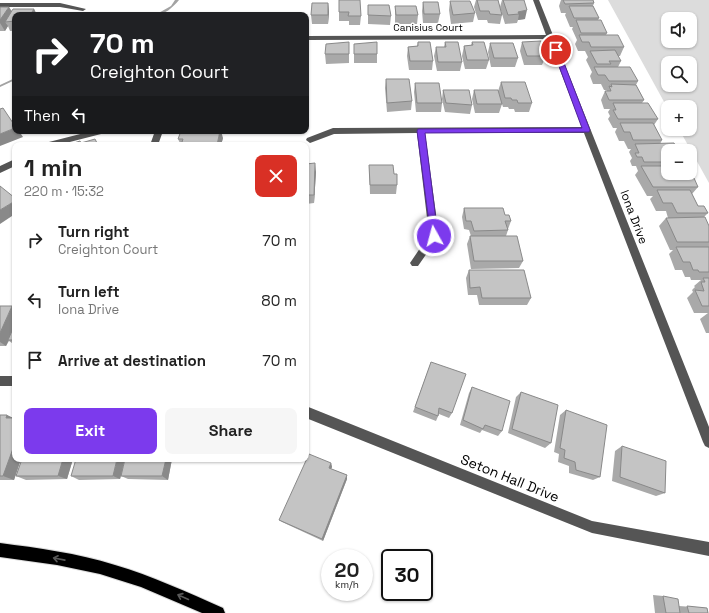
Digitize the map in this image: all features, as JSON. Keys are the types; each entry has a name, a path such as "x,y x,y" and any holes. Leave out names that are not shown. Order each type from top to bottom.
{"main road":[{"path":"0,550 59,558 114,571 162,588 218,613"}],"street":[{"name":"Iona Drive","path":"536,0 709,442"},
{"path":"0,5 60,5 83,9"},
{"name":"Canisius Court","path":"309,38 550,37"},
{"path":"310,140 333,131 587,130"},
{"path":"415,263 434,236 421,131"},
{"path":"60,142 90,134"},
{"path":"0,170 12,164"},
{"path":"0,381 12,381"},
{"name":"Seton Hall Drive","path":"309,413 592,527 709,549"}],"shaded area":[{"path":"608,0 709,0 709,183 697,161 697,144 687,144 683,136 697,136 697,100 663,100"}],"building":[{"path":"339,0 360,0 361,16 348,16 349,12 339,12"},
{"path":"477,0 498,0 502,15 490,14 489,11 480,11"},
{"path":"503,0 524,0 527,10 518,12 519,14 508,15"},
{"path":"563,0 593,0 594,3 565,4"},
{"path":"450,1 470,1 475,13 453,15"},
{"path":"423,2 438,2 440,14 424,14"},
{"path":"312,3 328,3 328,15 311,15"},
{"path":"368,5 389,5 391,16 368,15"},
{"path":"395,6 416,6 418,15 396,15"},
{"path":"569,6 593,6 599,18 574,18"},
{"path":"0,7 9,7 0,20"},
{"path":"13,9 34,9 32,12 12,12 12,21 5,22"},
{"path":"576,20 601,20 607,33 581,33"},
{"path":"579,35 618,35 624,47 591,47 589,42 582,42"},
{"path":"541,41 546,56 527,56 522,42"},
{"path":"349,42 349,54 325,54 326,44"},
{"path":"377,42 377,54 354,54 354,44"},
{"path":"418,42 430,42 433,61 410,61 408,47 418,46"},
{"path":"445,42 458,42 462,62 438,62 436,47 446,47"},
{"path":"472,42 484,42 489,60 467,60 464,46 473,45"},
{"path":"490,43 513,43 518,58 494,58"},
{"path":"615,50 621,61 609,61 611,64 597,64 590,51"},
{"path":"594,67 630,67 638,81 609,81 605,75 598,75"},
{"path":"386,79 409,79 412,101 387,103"},
{"path":"501,82 525,82 532,103 518,103 517,100 505,98"},
{"path":"415,83 439,83 442,103 417,103"},
{"path":"611,84 636,85 644,100 609,100 605,91 611,91 609,86 612,87"},
{"path":"443,90 469,90 472,105 446,103"},
{"path":"474,90 498,90 502,104 477,104"},
{"path":"613,103 648,103 658,119 618,119 613,110 616,110"},
{"path":"3,108 12,122 12,129 0,134 0,109"},
{"path":"620,123 653,123 662,140 633,140 630,132 624,132"},
{"path":"180,134 219,134 218,142 182,142 183,139 178,139"},
{"path":"95,139 96,142 84,142"},
{"path":"674,143 674,144 661,144 661,162 644,162 642,157 637,157 635,153 639,153 635,144"},
{"path":"315,163 314,195 309,195 309,164"},
{"path":"369,165 393,165 394,174 397,174 397,185 370,185"},
{"path":"641,166 661,166 661,180 695,180 698,187 653,187"},
{"path":"0,186 12,196 12,203 0,210"},
{"path":"657,190 690,190 698,206 704,206 708,213 677,213 672,203 663,203"},
{"path":"464,208 503,208 505,215 509,215 511,221 505,221 508,230 474,231 471,221 466,221"},
{"path":"705,217 709,226 709,242 677,242 666,218"},
{"path":"470,236 517,236 523,261 474,261"},
{"path":"676,247 709,247 709,272 699,272 698,270 693,270 690,262 683,262"},
{"path":"469,270 524,270 531,298 482,298 480,287 470,288"},
{"path":"703,278 709,278 709,306 702,306 695,290 704,291 701,282 705,282"},
{"path":"0,306 12,306 0,333"},
{"path":"12,331 12,340 8,340"},
{"path":"431,362 466,374 452,413 439,408 438,416 415,407"},
{"path":"472,387 510,401 502,431 485,425 483,429 463,420"},
{"path":"521,392 558,405 551,443 512,429"},
{"path":"566,410 607,425 600,477 576,470 575,462 564,458 565,450 560,448"},
{"path":"0,415 7,415 6,418 12,418 12,451 3,476 0,476"},
{"path":"622,446 666,461 665,493 620,477"},
{"path":"309,454 331,463 329,468 347,475 322,539 279,520 305,462 309,462"},
{"path":"21,462 62,462 58,476 16,476"},
{"path":"75,462 116,462 113,476 71,476"},
{"path":"124,462 165,462 162,476 121,476"},
{"path":"663,596 678,599 680,613 666,613"},
{"path":"687,606 707,608 708,613 689,613"}],"waterway":[{"path":"163,12 172,7 177,0"},
{"path":"0,86 12,80"}],"route":[{"path":"434,236 421,131 587,130 556,50"}]}
